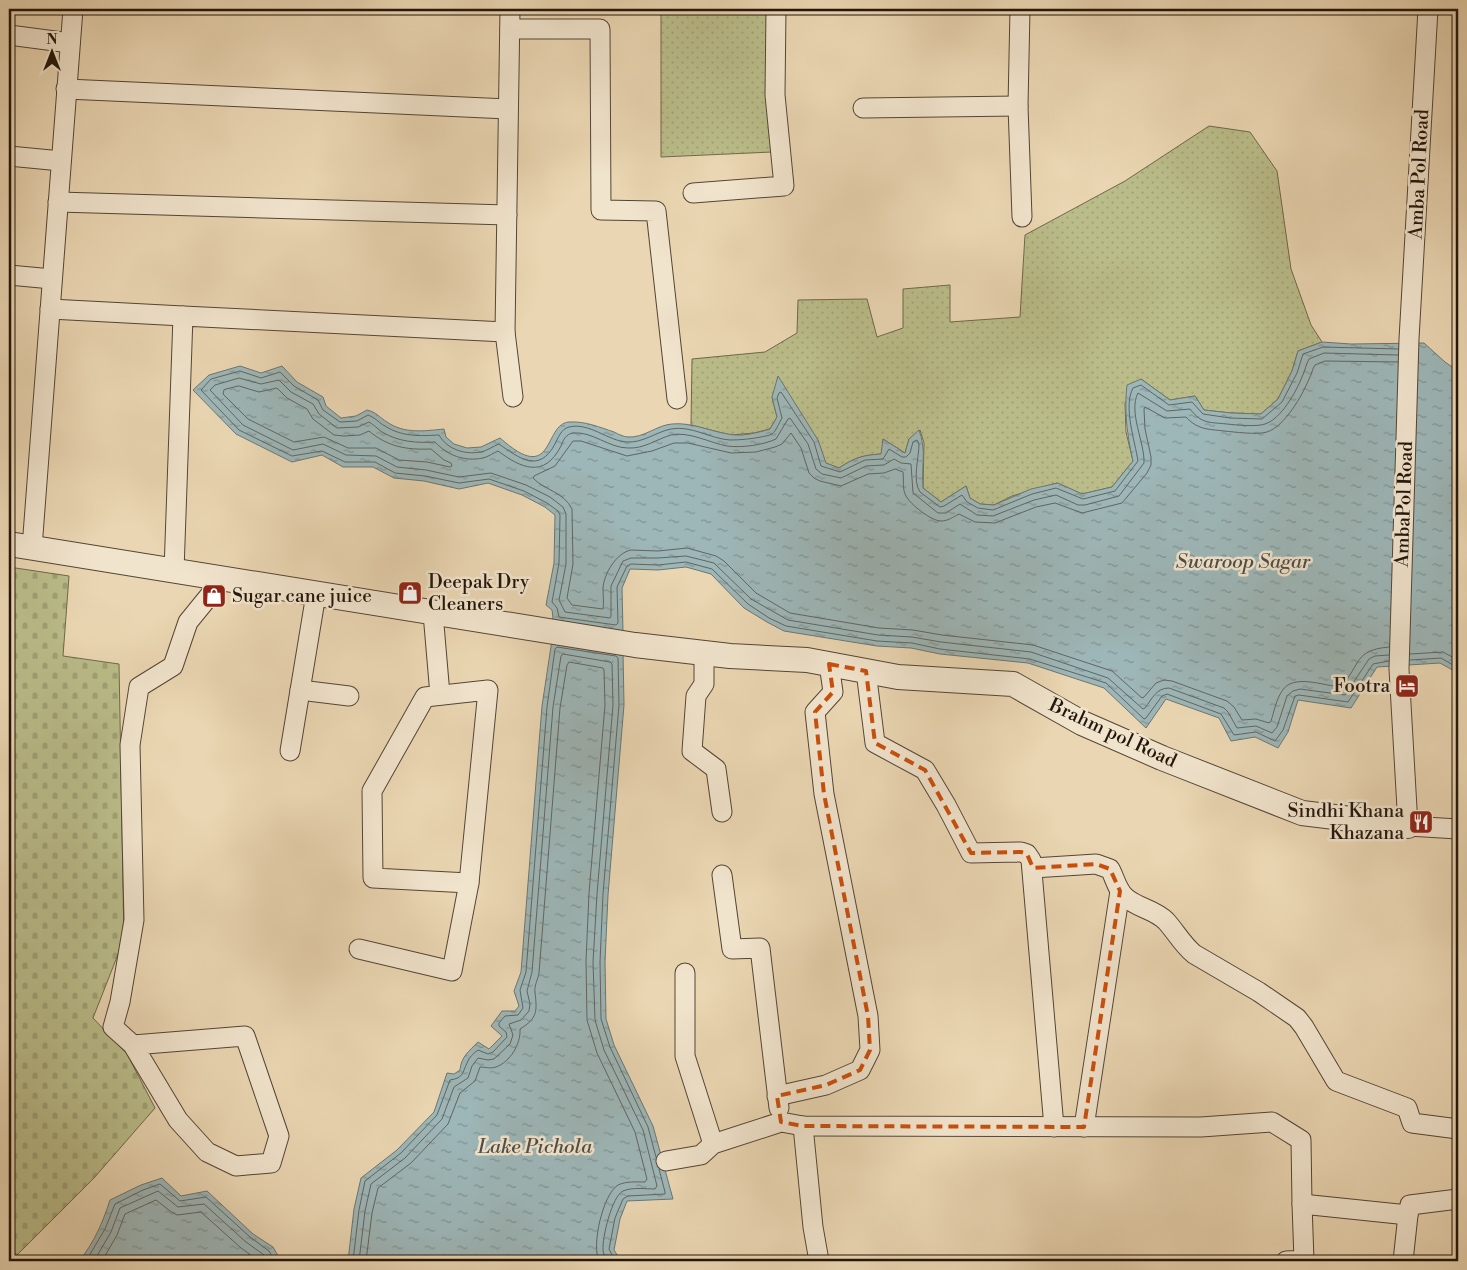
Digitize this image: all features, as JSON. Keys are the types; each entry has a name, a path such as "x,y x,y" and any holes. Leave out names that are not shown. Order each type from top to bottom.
{"street":[{"path":"32,548 73,9"},
{"path":"510,9 505,332 513,397"},
{"path":"693,193 784,186 775,95 776,9"},
{"path":"1020,9 1018,106 1022,217"},
{"name":"Amba Pol Road","path":"1409,339 1428,9"},
{"path":"510,29 600,29 601,210 656,211 677,399"},
{"path":"9,35 70,43"},
{"path":"66,89 508,109"},
{"path":"863,108 1018,106"},
{"path":"9,156 61,161"},
{"path":"58,202 507,215"},
{"path":"9,275 52,279"},
{"path":"50,309 505,332"},
{"path":"174,571 183,316"},
{"name":"AmbaPol Road","path":"1408,826 1398,670 1409,339"},
{"name":"Brahm pol Road","path":"9,544 635,645 704,653 807,660 898,677 1013,684 1082,723 1162,758 1302,813 1408,826"},
{"path":"133,1045 245,1036 279,1136 270,1163 236,1166 207,1152 178,1120 133,1045 113,1027 120,1002 134,920 130,745 139,687 173,666 188,622 223,579"},
{"path":"290,751 316,594"},
{"path":"433,612 440,695"},
{"path":"704,653 704,684 696,696 692,751 716,769 722,812"},
{"path":"777,1096 826,1085 860,1070 870,1050 868,1016 824,794 815,712 833,692 829,664"},
{"path":"866,671 876,743 925,770 971,853 1021,852 1028,854 1033,868 1054,1127"},
{"path":"300,690 349,696"},
{"path":"359,949 452,971 469,883 488,690 425,697 372,791 373,878 469,883"},
{"path":"1408,826 1458,829"},
{"path":"1033,868 1096,864 1110,869 1120,891 1129,900 1159,915 1166,921 1184,946 1194,954 1259,992 1296,1018 1304,1027 1336,1081 1407,1108 1412,1123 1458,1129"},
{"path":"722,875 732,949 760,948 781,1122"},
{"path":"1084,1127 1120,891"},
{"path":"685,973 685,1056 713,1144"},
{"path":"666,1161 702,1155 713,1144 781,1122 803,1126 1054,1127 1201,1127 1272,1122 1301,1140 1302,1204 1298,1261"},
{"path":"803,1126 818,1261"},
{"path":"1403,1261 1410,1205 1458,1199"},
{"path":"1302,1204 1408,1216"}],"highlighted area":[{"path":"829,664 866,671 875,743 925,770 971,853 1021,852 1027,854 1033,868 1096,864 1110,869 1120,891 1084,1127 803,1126 781,1122 777,1096 826,1085 860,1070 870,1050 868,1016 824,794 815,712 833,692"}],"green space":[{"path":"661,9 771,9 772,152 661,157"},
{"path":"1209,126 1250,132 1277,171 1291,269 1311,325 1322,342 1298,351 1292,371 1278,399 1261,414 1204,410 1195,396 1170,400 1141,379 1125,403 1126,432 1133,461 1112,487 1082,494 1057,483 1012,496 994,505 980,504 970,498 966,486 941,502 923,488 924,443 920,430 909,439 905,453 883,439 882,454 859,458 839,468 825,463 818,440 772,397 777,417 770,429 754,433 730,435 691,425 692,359 765,352 797,333 798,300 867,299 877,337 903,328 903,289 950,285 950,322 1020,317 1025,235 1125,181"},
{"path":"9,567 69,576 63,656 119,664 124,939 93,1018 127,1054 155,1108 94,1178 11,1261 9,1261"}],"water":[{"name":"Swaroop Sagar","path":"1322,342 1351,344 1424,343 1458,371 1458,673 1440,663 1377,667 1351,708 1298,700 1288,732 1278,748 1255,737 1231,741 1219,718 1166,699 1146,728 1104,688 1028,663 940,654 911,648 877,646 784,631 744,608 711,574 686,567 658,570 630,569 622,588 623,632 550,621 553,618 552,610 546,605 554,563 555,515 545,507 522,495 488,483 459,489 424,481 394,478 373,467 343,467 322,455 292,462 236,434 193,390 209,375 240,366 261,373 282,366 297,382 323,397 326,406 341,418 356,416 367,410 394,426 407,430 444,429 446,437 454,444 467,448 481,447 500,438 518,451 530,456 539,455 561,425 569,422 581,422 628,437 640,436 672,424 693,425 733,435 749,434 770,429 777,417 772,397 778,376 818,440 826,463 839,468 859,458 881,454 883,439 905,453 909,439 919,430 923,445 923,488 941,502 966,486 970,498 980,504 994,505 1031,489 1058,483 1082,494 1112,487 1133,461 1127,423 1127,385 1141,379 1170,400 1195,396 1204,410 1261,414 1278,399 1292,371 1298,351"},
{"name":"Lake Pichola","path":"552,640 623,652 624,705 608,895 605,962 606,1019 614,1045 653,1126 673,1199 627,1201 620,1219 614,1250 621,1261 348,1261 354,1209 361,1178 397,1150 434,1112 447,1073 454,1074 460,1070 464,1058 478,1042 489,1049 502,1036 491,1026 502,1011 515,1011 519,1006 514,991 521,972 542,706"},
{"path":"162,1178 181,1196 207,1191 253,1234 273,1247 281,1261 79,1261 98,1232 110,1200 141,1185"}],"place":[{"name":"Deepak Dry Cleaners","path":"410,593"},
{"name":"Sugar cane juice","path":"214,596"},
{"name":"Footra","path":"1407,686"},
{"name":"Sindhi Khana Khazana","path":"1421,822"}]}
